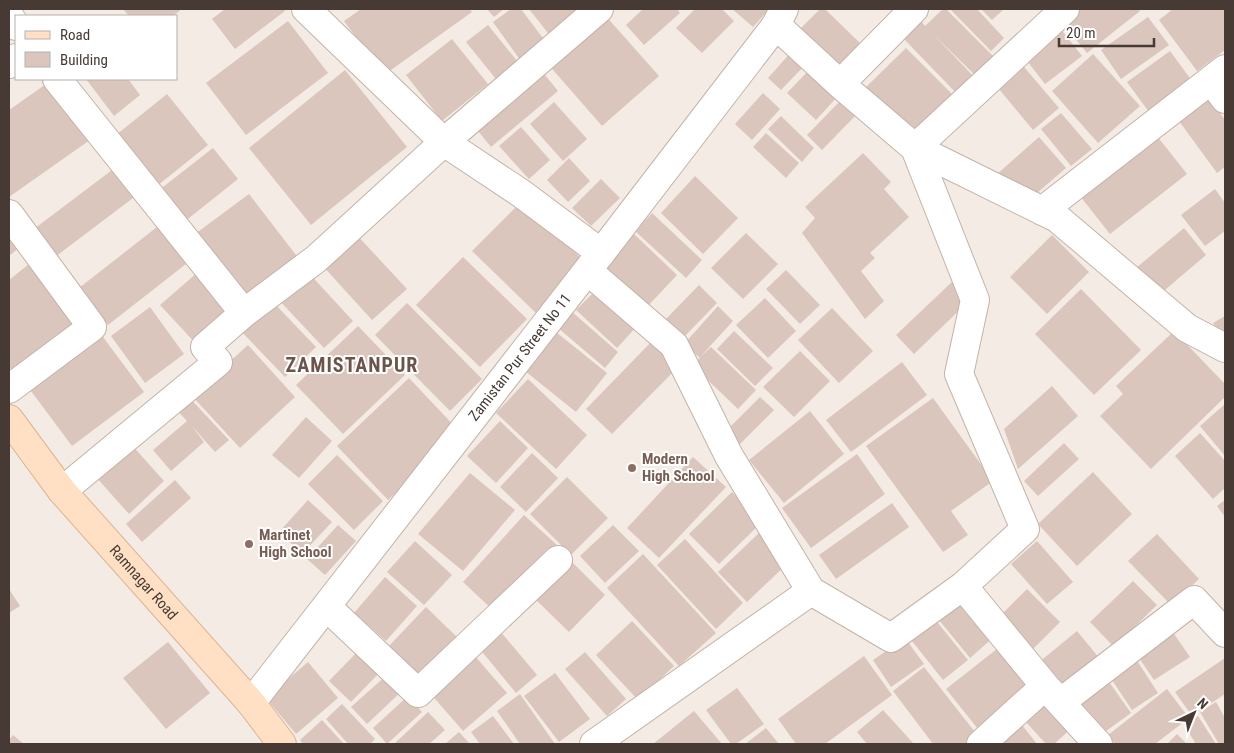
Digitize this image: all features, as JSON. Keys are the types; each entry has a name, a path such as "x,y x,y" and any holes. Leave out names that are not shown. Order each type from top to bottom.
{"main road":[{"name":"Ramnagar Road","path":"11,429 62,491 251,703 282,744"}],"street":[{"path":"306,9 444,142 522,194 594,262 674,345 729,456 811,591 891,638 963,586 1025,529 959,374 975,300 916,148"},
{"path":"62,491 218,362 205,347 244,313 316,259 444,142 599,9"},
{"path":"840,84 914,9"},
{"path":"916,148 1065,9"},
{"path":"780,17 840,84 916,148 1058,218 1187,328 1225,348"},
{"name":"Zamistan Pur Street No 11","path":"251,703 594,262 780,17"},
{"path":"59,80 244,313"},
{"path":"1042,211 1220,83"},
{"path":"9,214 92,327 9,389"},
{"path":"327,607 418,693 558,560"},
{"path":"963,586 1053,694 1098,744"},
{"path":"600,742 811,591"},
{"path":"981,744 1194,600 1225,633"}],"building":[{"path":"123,9 182,9 174,15 128,15"},
{"path":"225,9 283,9 285,11 235,49 212,19"},
{"path":"361,9 469,9 472,12 384,75 344,21"},
{"path":"487,9 504,9 494,17"},
{"path":"511,9 521,9 548,45 523,64 493,22"},
{"path":"529,9 587,9 551,37"},
{"path":"643,9 677,9 680,13 644,45 626,25"},
{"path":"695,9 722,9 734,21 702,53 676,28"},
{"path":"732,9 769,9 753,27"},
{"path":"820,9 825,9 863,46 836,72 796,33"},
{"path":"943,9 946,9 997,60 979,79 933,34 978,81 961,98 903,38 921,21 925,26"},
{"path":"950,9 977,9 1004,38 991,51"},
{"path":"981,9 1004,9 992,20"},
{"path":"1080,9 1138,9 1140,11 1087,53 1062,22"},
{"path":"1173,9 1225,9 1225,50 1197,71 1159,20"},
{"path":"604,14 659,76 602,126 547,63"},
{"path":"1148,17 1169,45 1121,79 1101,50"},
{"path":"288,21 328,73 246,135 206,83"},
{"path":"488,25 522,67 500,84 466,42"},
{"path":"1060,28 1082,56 1045,84 1024,57"},
{"path":"452,39 488,84 442,121 406,75"},
{"path":"906,48 952,94 911,134 865,88"},
{"path":"793,50 807,63 781,90 768,78"},
{"path":"1170,51 1192,81 1149,112 1127,82"},
{"path":"1093,54 1140,106 1098,143 1052,91"},
{"path":"1019,61 1059,108 1033,130 994,83"},
{"path":"811,68 839,95 816,120 787,93"},
{"path":"345,70 407,147 311,225 249,148"},
{"path":"541,70 558,91 491,147 474,126"},
{"path":"87,80 129,80 140,95 114,116"},
{"path":"49,82 90,140 9,197 9,110"},
{"path":"763,93 780,109 752,140 735,124"},
{"path":"167,94 208,145 157,186 116,135"},
{"path":"1209,98 1225,120 1225,167 1217,173 1179,121"},
{"path":"842,99 857,114 822,150 807,135"},
{"path":"554,102 587,139 563,161 530,124"},
{"path":"1061,113 1092,149 1071,166 1041,129"},
{"path":"781,116 814,148 802,162 768,129"},
{"path":"521,127 550,160 529,179 499,146"},
{"path":"766,133 799,163 786,178 753,147"},
{"path":"1157,136 1187,174 1110,234 1080,196"},
{"path":"1039,137 1066,168 1029,200 996,175"},
{"path":"213,148 238,179 179,226 154,194"},
{"path":"863,153 891,182 884,189 909,217 870,253 875,258 861,271 884,301 865,319 802,233 815,218 805,207"},
{"path":"569,158 590,181 568,202 547,180"},
{"path":"116,167 137,195 51,260 30,232"},
{"path":"695,176 738,218 703,254 661,213"},
{"path":"601,179 620,198 591,226 572,208"},
{"path":"1215,189 1225,203 1225,231 1205,246 1181,215"},
{"path":"249,194 299,259 240,303 191,237"},
{"path":"522,201 587,264 538,315 472,251"},
{"path":"652,213 702,260 686,278 635,231"},
{"path":"157,227 186,264 108,325 79,288"},
{"path":"1184,228 1206,255 1159,295 1136,268"},
{"path":"355,233 407,289 372,320 321,264"},
{"path":"746,233 778,264 743,299 711,268"},
{"path":"634,234 677,275 646,308 602,267"},
{"path":"9,235 19,248 9,256"},
{"path":"1052,235 1089,272 1047,314 1010,277"},
{"path":"463,257 527,319 480,367 416,305"},
{"path":"29,264 75,325 13,372 9,366 9,280"},
{"path":"306,270 353,321 324,348 277,298"},
{"path":"786,270 820,305 800,324 766,289"},
{"path":"198,272 234,313 198,346 160,305"},
{"path":"954,280 972,298 914,354 896,335"},
{"path":"699,285 717,303 683,338 664,321"},
{"path":"599,287 639,324 617,348 576,310"},
{"path":"1081,289 1141,350 1094,395 1035,334"},
{"path":"765,298 796,331 768,358 736,325"},
{"path":"271,300 316,347 285,377 239,329"},
{"path":"407,303 482,379 450,411 375,335"},
{"path":"718,306 733,321 701,356 711,347 756,390 738,409 692,365 700,358 684,344"},
{"path":"150,307 184,354 145,383 111,336"},
{"path":"832,308 873,351 839,383 798,340"},
{"path":"571,311 618,352 605,368 557,327"},
{"path":"1225,316 1225,342 1213,323"},
{"path":"358,326 405,375 343,434 296,385"},
{"path":"551,328 607,373 576,412 520,367"},
{"path":"734,331 773,368 755,386 717,349"},
{"path":"1174,331 1225,384 1225,397 1151,469 1100,416 1123,394 1116,386"},
{"path":"100,333 144,392 72,446 28,387"},
{"path":"655,338 681,364 612,434 586,409"},
{"path":"248,345 295,397 240,448 192,396"},
{"path":"800,351 830,381 794,417 763,387"},
{"path":"902,362 927,395 851,452 826,420"},
{"path":"409,378 460,432 388,500 337,446"},
{"path":"528,379 587,435 556,469 496,413"},
{"path":"1052,386 1078,416 1018,469 1004,429"},
{"path":"186,394 229,440 215,452 191,425 204,442 171,471 153,450 187,421 173,406"},
{"path":"760,397 774,410 740,444 726,431"},
{"path":"933,398 993,481 951,511 968,535 943,552 866,446"},
{"path":"1225,404 1225,456 1200,426"},
{"path":"810,411 844,454 784,503 749,460"},
{"path":"306,417 332,441 299,478 272,455"},
{"path":"500,421 528,448 496,483 467,456"},
{"path":"1200,433 1225,461 1225,488 1213,499 1175,456"},
{"path":"130,443 164,481 129,514 95,476"},
{"path":"1064,443 1079,459 1038,496 1024,481"},
{"path":"532,453 558,478 526,512 500,487"},
{"path":"857,454 885,494 811,548 782,508"},
{"path":"337,455 383,501 354,530 308,484"},
{"path":"693,457 726,487 659,558 627,528"},
{"path":"1093,472 1132,514 1077,566 1038,524"},
{"path":"470,473 515,510 463,571 418,534"},
{"path":"567,477 608,518 571,555 530,514"},
{"path":"175,480 191,498 142,542 126,524"},
{"path":"732,492 762,522 719,564 689,534"},
{"path":"308,500 332,522 302,554 279,532"},
{"path":"1225,500 1225,517 1217,506"},
{"path":"892,503 909,527 836,579 819,555"},
{"path":"524,515 557,545 496,613 463,582"},
{"path":"338,525 356,541 325,575 307,559"},
{"path":"613,525 639,551 605,583 580,556"},
{"path":"760,532 789,562 747,602 718,572"},
{"path":"1157,534 1199,579 1171,605 1128,561"},
{"path":"685,539 743,603 716,629 657,565"},
{"path":"415,541 452,575 424,605 387,572"},
{"path":"1037,541 1073,582 1047,604 1011,564"},
{"path":"643,554 716,633 679,666 607,588"},
{"path":"569,559 605,595 569,632 532,596"},
{"path":"385,577 417,606 386,641 354,613"},
{"path":"1133,581 1157,605 1114,647 1090,622"},
{"path":"9,589 20,606 9,613"},
{"path":"1027,589 1060,622 1029,653 996,620"},
{"path":"960,594 995,636 970,658 935,615"},
{"path":"426,607 460,640 422,680 388,647"},
{"path":"933,617 968,660 943,680 908,636"},
{"path":"632,621 674,666 638,700 596,655"},
{"path":"500,631 537,675 516,693 479,648"},
{"path":"1077,631 1100,659 1060,691 1038,663"},
{"path":"1172,631 1190,657 1154,680 1137,655"},
{"path":"905,638 924,664 891,687 873,660"},
{"path":"168,642 210,693 166,729 123,678"},
{"path":"1002,645 1038,689 982,734 946,689"},
{"path":"360,649 382,670 351,702 329,681"},
{"path":"585,652 626,699 607,716 565,669"},
{"path":"474,655 507,693 463,731 430,693"},
{"path":"864,656 892,695 825,744 796,744 778,719"},
{"path":"1134,656 1158,693 1132,710 1108,674"},
{"path":"1225,658 1225,694 1192,716 1175,692"},
{"path":"308,662 338,698 296,734 266,698"},
{"path":"924,667 978,736 967,744 933,744 893,691"},
{"path":"555,673 590,719 559,742 524,696"},
{"path":"388,674 403,690 367,724 351,707"},
{"path":"1107,679 1131,713 1095,739 1071,706"},
{"path":"737,688 764,724 736,744 731,744 706,710"},
{"path":"1167,689 1189,718 1155,744 1115,744 1108,735"},
{"path":"520,694 555,744 520,744 497,711"},
{"path":"408,696 422,712 387,744 373,728"},
{"path":"1051,700 1074,726 1054,744 1046,744 1026,722"},
{"path":"1216,702 1225,718 1225,744 1219,744 1200,712"},
{"path":"342,704 375,739 370,744 348,744 326,719"},
{"path":"883,710 914,744 867,744 857,732"},
{"path":"694,711 722,744 653,744"},
{"path":"428,712 445,730 429,744 394,744"},
{"path":"493,716 514,744 480,744 471,732"},
{"path":"1198,716 1216,744 1196,744 1184,725"},
{"path":"322,720 344,744 303,744 300,740"},
{"path":"1022,725 1037,744 999,744"},
{"path":"766,728 779,744 745,744"},
{"path":"459,732 470,744 445,744"},
{"path":"1177,734 1187,744 1167,744"},
{"path":"13,735 24,744 9,744 9,740"}],"place":[{"name":"Modern High School","path":"632,468"},
{"name":"Martinet High School","path":"249,544"}],"district":[{"name":"ZAMISTANPUR","path":"352,365"}]}
